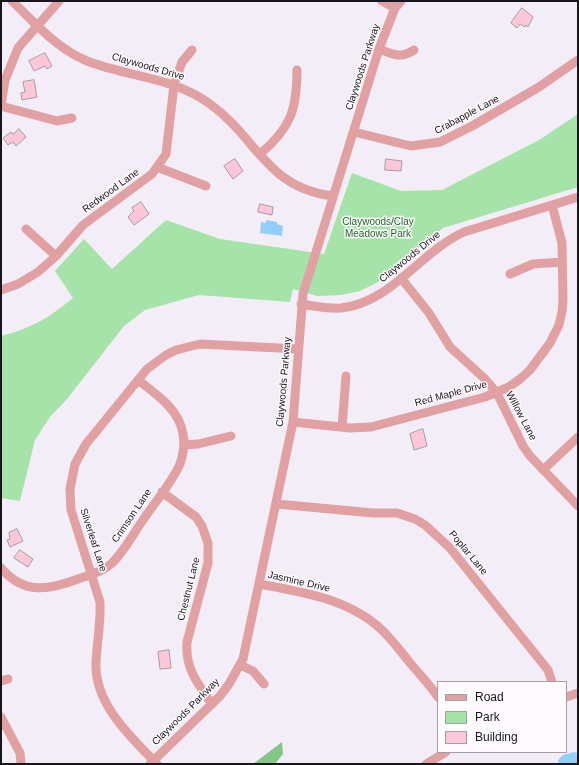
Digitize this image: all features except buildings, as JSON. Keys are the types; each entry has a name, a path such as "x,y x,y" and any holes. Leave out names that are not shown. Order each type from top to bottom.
{"street":[{"name":"Claywoods Drive","path":"12,1 53,41 87,61 174,85 192,92 225,116 278,175 312,192 332,196"},
{"path":"59,1 18,48 5,80 1,106 57,121 72,118"},
{"path":"382,1 398,4"},
{"name":"Claywoods Parkway","path":"154,763 212,704 229,684 240,665 277,504 293,422 301,304 332,196 354,132 379,49 398,4"},
{"path":"379,49 398,56 406,56 414,50"},
{"name":"Redwood Lane","path":"1,290 18,284 38,272 56,256 83,225 141,183 157,167 166,154 174,85 182,62 192,50"},
{"name":"Crabapple Lane","path":"354,132 411,146 440,142 474,126 533,91 578,60"},
{"path":"260,154 277,139 289,120 297,97 297,70"},
{"path":"157,167 206,186"},
{"name":"Claywoods Drive","path":"301,304 330,308 351,306 374,298 452,238 578,197"},
{"name":"Red Maple Drive","path":"293,422 342,427 371,427 497,393 509,387 530,370 554,335 562,312 561,234 552,205"},
{"path":"26,229 56,256"},
{"path":"510,274 533,264 562,262"},
{"name":"Willow Lane","path":"401,278 429,313 450,347 484,378 497,393 523,446 543,470 578,506"},
{"name":"Silverleaf Lane","path":"154,763 110,710 100,691 96,663 101,613 100,602 71,510 70,489 72,476 80,454 86,444 138,380 156,362 176,350 188,346 211,344 298,349"},
{"path":"342,427 346,376"},
{"name":"Crimson Lane","path":"1,568 11,578 21,584 39,588 58,587 102,570 117,557 180,463 184,445 181,425 173,410 138,380"},
{"path":"184,445 198,444 231,436"},
{"path":"543,470 578,437"},
{"name":"Chestnut Lane","path":"162,492 196,517 204,530 208,543 208,563 187,642 187,652 189,669 193,678 212,704"},
{"name":"Poplar Lane","path":"277,504 349,511 398,513 415,519 425,525 450,548 548,670 552,681"},
{"name":"Jasmine Drive","path":"259,584 313,595 341,604 363,616 382,630 437,696"},
{"path":"240,665 253,671 264,684"},
{"path":"567,697 578,693"},
{"path":"1,718 20,753 21,764"},
{"path":"426,764 444,753"}],"green space":[{"name":"Claywoods/Clay Meadows Park","path":"578,114 578,187 443,228 378,282 360,291 341,295 317,296 293,289 290,302 199,295 145,310 124,326 67,399 50,417 35,440 20,501 1,498 1,336 40,322 73,298 55,271 84,239 112,269 166,220 220,239 324,254 352,173 401,191 442,190 539,140"},
{"path":"282,742 283,754 275,764 253,764"}],"water":[{"path":"266,220 277,222 277,224 283,226 282,236 260,233 261,222 266,223"},
{"path":"574,752 578,753 578,764 559,764 558,760 563,755"}]}
